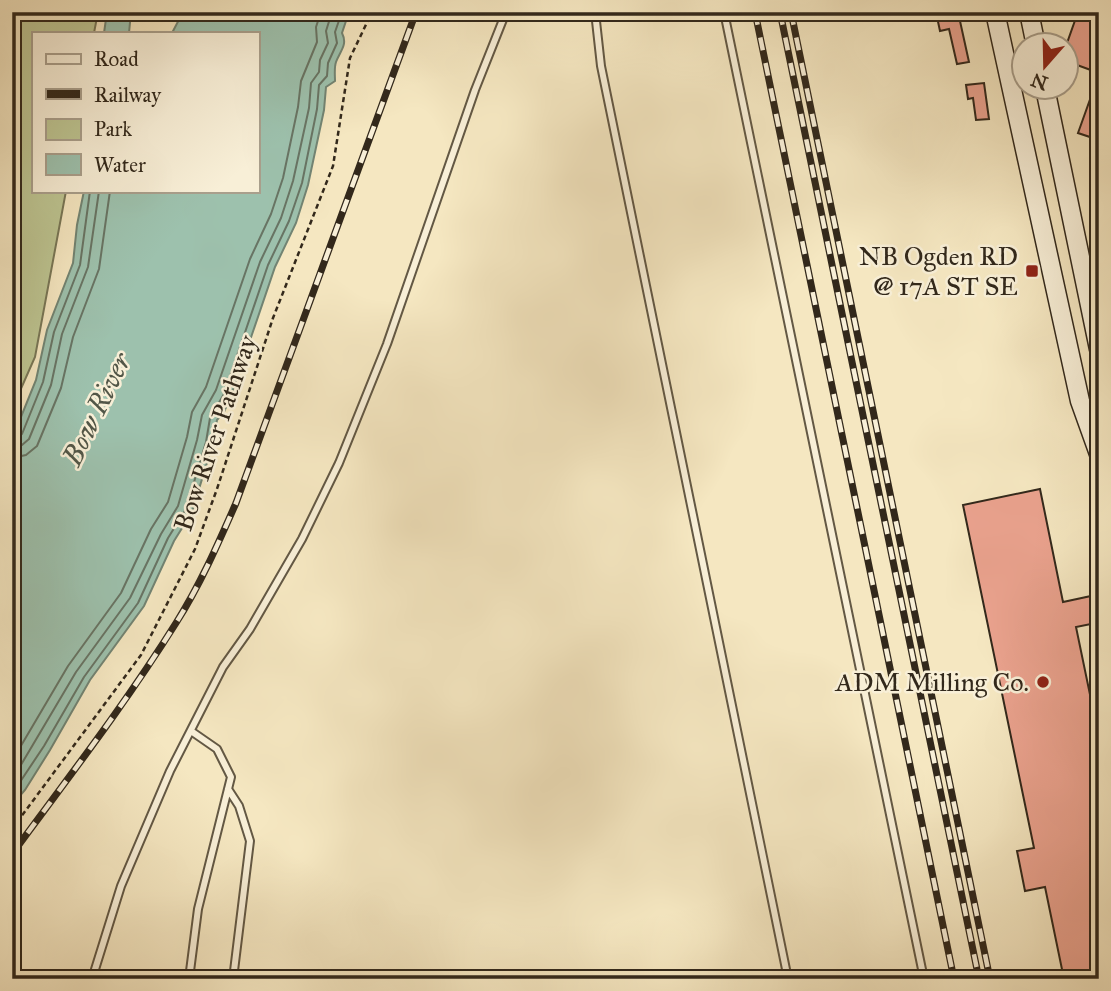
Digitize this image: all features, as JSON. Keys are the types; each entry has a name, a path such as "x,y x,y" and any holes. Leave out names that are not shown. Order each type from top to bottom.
{"street":[{"path":"995,12 1080,401 1099,454"},
{"path":"1029,12 1033,32"},
{"path":"1048,102 1099,349"}],"lane":[{"path":"92,979 121,886 170,771 223,667 250,629 295,552 339,463 387,344 475,90 506,12"},
{"path":"595,12 601,66 788,979"},
{"path":"724,12 923,979"},
{"path":"189,979 198,909 231,777 217,748 191,731"},
{"path":"228,789 239,806 250,841 233,979"}],"path":[{"name":"Bow River Pathway","path":"12,829 141,655 195,548 273,318 333,166 350,58 372,12"}],"green space":[{"path":"12,12 98,12 94,32 32,32 32,192 66,192 35,357 12,409"}],"water":[{"path":"107,12 131,12 129,32 104,32"},
{"name":"Bow River","path":"183,12 349,12 342,33 344,45 335,64 335,81 326,87 324,110 308,185 296,223 275,267 231,396 217,420 213,443 192,512 174,541 144,606 90,680 50,750 25,790 12,805 12,439 36,380 47,330 73,263 84,192 259,192 259,32 173,32"}],"building":[{"path":"958,12 969,62 957,64 949,29 940,31 937,17"},
{"path":"1078,12 1099,12 1099,73 1080,66 1080,32 1071,32"},
{"path":"1097,80 1099,81 1099,140 1078,133"},
{"path":"984,83 989,119 976,120 973,98 968,99 966,85"},
{"name":"ADM Milling Co.","path":"1040,489 1063,602 1091,596 1096,623 1076,627 1099,738 1099,979 1064,979 1045,887 1025,891 1017,851 1034,848 963,505"}],"railway":[{"path":"12,854 157,653 185,609 208,564 236,503 416,12"},
{"path":"755,12 954,979"},
{"path":"780,12 979,979"},
{"path":"791,12 990,979"}],"place":[{"name":"NB Ogden RD @ 17A ST SE","path":"1032,271"},
{"name":"ADM Milling Co.","path":"1043,682"}]}
